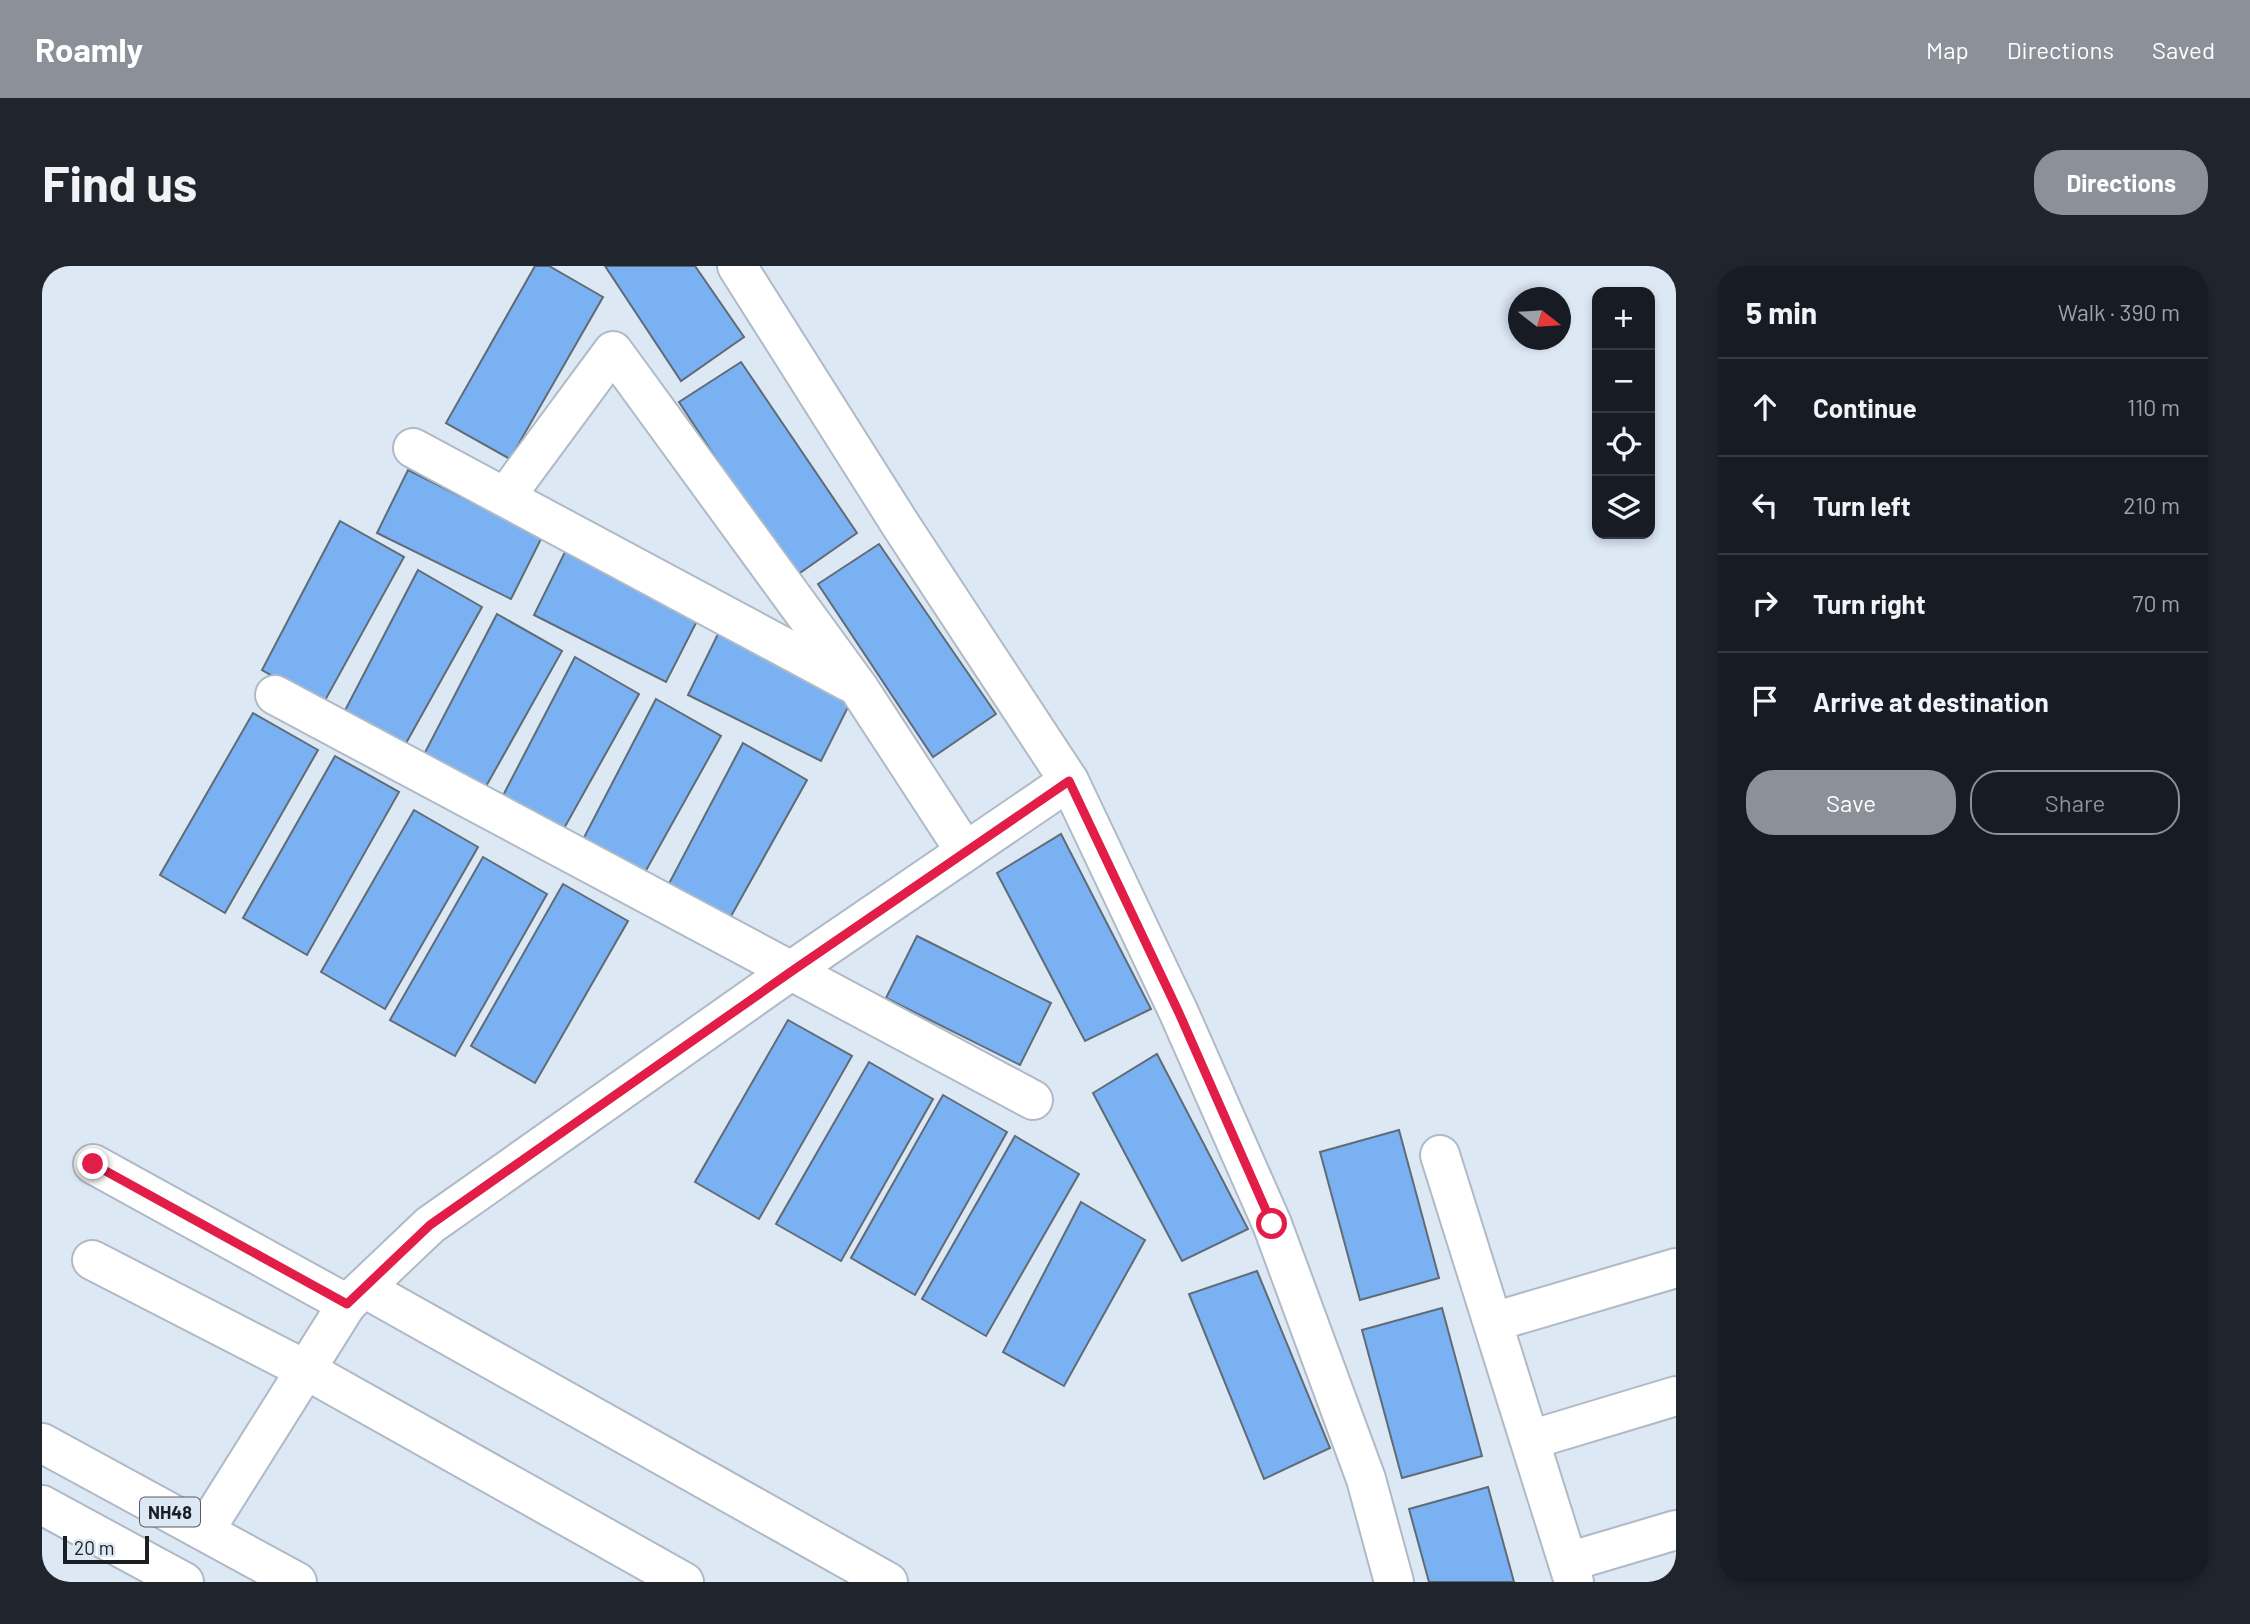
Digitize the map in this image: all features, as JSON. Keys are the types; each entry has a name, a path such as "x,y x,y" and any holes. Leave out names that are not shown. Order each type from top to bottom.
{"main road":[{"path":"737,266 902,527 1069,781 1179,1013 1272,1224 1366,1479 1394,1582"},
{"path":"506,496 613,351 858,687 965,851"},
{"path":"412,448 858,687"},
{"path":"275,695 1034,1100"},
{"path":"205,1530 356,1296 430,1225 1069,781"},
{"path":"1440,1155 1571,1572 1676,1530"},
{"path":"93,1164 356,1296 888,1582"},
{"path":"92,1260 306,1370 684,1582"},
{"path":"1493,1322 1676,1268"},
{"path":"1530,1440 1676,1396"},
{"name":"NH48","path":"42,1443 298,1582"},
{"name":"NH48","path":"42,1505 184,1582"}],"building":[{"path":"535,266 549,266 603,297 510,459 446,423"},
{"path":"605,266 695,266 744,337 681,381"},
{"path":"741,362 857,533 794,577 679,402"},
{"path":"408,470 542,537 511,599 377,533"},
{"path":"340,521 404,557 323,704 262,670"},
{"path":"879,544 996,714 933,757 818,584"},
{"path":"565,552 698,619 666,682 534,615"},
{"path":"418,570 482,607 400,754 340,720"},
{"path":"497,614 562,651 480,797 419,764"},
{"path":"719,632 852,699 821,761 688,695"},
{"path":"575,657 639,694 557,841 497,807"},
{"path":"656,699 721,736 639,883 578,849"},
{"path":"253,713 318,750 225,913 160,875"},
{"path":"743,743 807,780 725,927 664,893"},
{"path":"335,756 399,792 307,955 243,918"},
{"path":"414,810 478,847 385,1009 321,972"},
{"path":"1061,834 1151,1009 1085,1041 997,873"},
{"path":"483,857 547,894 455,1056 390,1020"},
{"path":"563,884 628,921 535,1083 471,1046"},
{"path":"917,936 1051,1003 1020,1065 886,998"},
{"path":"788,1020 852,1056 759,1219 695,1182"},
{"path":"1157,1054 1248,1229 1182,1261 1093,1093"},
{"path":"869,1062 933,1099 841,1261 776,1224"},
{"path":"943,1095 1007,1132 915,1295 851,1258"},
{"path":"1399,1130 1439,1278 1360,1300 1320,1152"},
{"path":"1015,1136 1079,1174 986,1336 922,1299"},
{"path":"1081,1202 1145,1240 1064,1386 1003,1352"},
{"path":"1257,1271 1330,1448 1264,1479 1189,1294"},
{"path":"1442,1308 1482,1456 1402,1478 1362,1330"},
{"path":"1488,1487 1514,1582 1429,1582 1409,1509"}],"route":[{"path":"93,1164 347,1304 430,1225 1069,781 1179,1013 1272,1224"}]}
